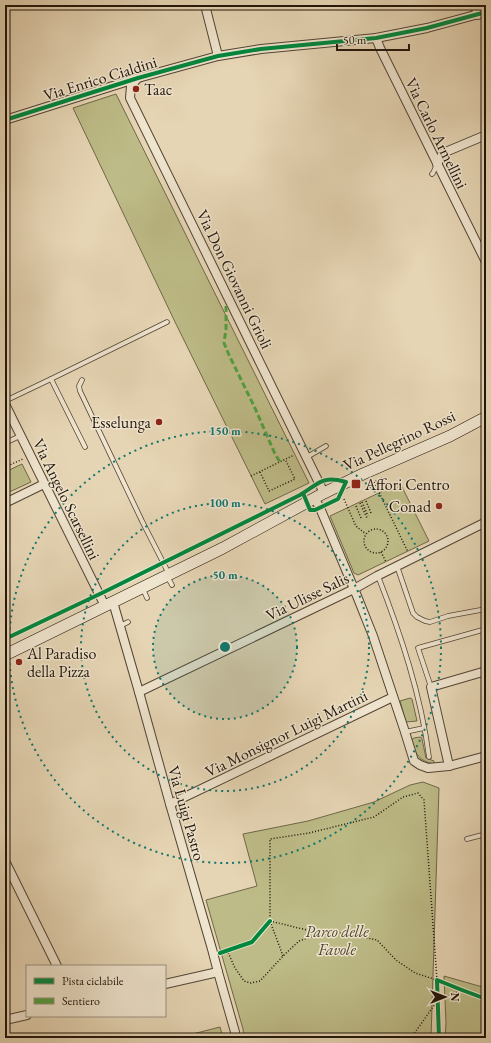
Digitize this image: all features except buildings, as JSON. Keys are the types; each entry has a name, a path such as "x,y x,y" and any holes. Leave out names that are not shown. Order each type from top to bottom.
{"main road":[{"name":"Via Pellegrino Rossi","path":"5,655 109,604 144,593 319,495 450,436 486,417"}],"street":[{"path":"205,5 218,56"},
{"path":"475,5 482,14"},
{"name":"Via Enrico Cialdini","path":"5,120 138,78 218,56 261,49 376,38 427,28 482,14"},
{"name":"Via Carlo Armellini","path":"376,38 486,262"},
{"path":"130,98 131,86 138,78"},
{"name":"Via Enrico Cialdini","path":"110,87 120,89 130,98"},
{"name":"Via Don Giovanni Grioli","path":"130,98 307,457 319,495 373,636 414,760 420,765 428,768 449,766 486,756"},
{"path":"437,164 443,154 486,135"},
{"name":"Via Angelo Scarsellini","path":"5,403 44,484 109,604"},
{"path":"5,504 44,484"},
{"name":"Via Ulisse Salis","path":"139,692 354,589 486,522"},
{"name":"Via Luigi Pastro","path":"109,604 120,626 235,1032"},
{"path":"449,766 431,687 486,671"},
{"name":"Via Monsignor Luigi Martini","path":"170,804 393,697"},
{"path":"5,861 57,965"},
{"path":"166,984 218,972"},
{"path":"5,1020 26,1015"}],"lane":[{"path":"432,174 437,164"},
{"path":"5,403 167,322"},
{"path":"51,379 85,447"},
{"path":"82,380 79,386 80,391 169,578"},
{"path":"5,443 20,436"},
{"path":"307,457 326,446"},
{"path":"398,566 413,613 417,618 430,622 448,616 486,609"},
{"path":"378,576 411,672 417,694 429,758"},
{"path":"120,626 128,622"},
{"path":"431,687 418,648 486,629"},
{"path":"405,732 424,728"},
{"path":"467,839 486,834"}],"path":[{"path":"252,476 297,453"},
{"path":"5,467 30,456"},
{"path":"260,472 269,491 295,479 285,459"},
{"path":"374,482 409,553"},
{"path":"344,499 357,527 366,534"},
{"path":"366,501 371,513"},
{"path":"361,502 368,517"},
{"path":"356,506 361,518"},
{"path":"372,529 378,529 387,536 388,542 386,548 381,552 370,552 363,543 364,537 372,529"},
{"path":"381,552 387,564"},
{"path":"421,796 426,791"},
{"path":"283,956 270,921 270,839 309,833 374,817 403,797 418,793 424,800 438,986"},
{"path":"266,926 270,921"},
{"path":"270,921 319,934"},
{"path":"227,950 235,968 244,981 250,983 260,981 299,941 319,934 343,933 377,940 396,960 415,973 486,999"},
{"path":"220,953 234,948"},
{"path":"411,1038 438,1000 462,990"},
{"path":"438,993 438,1007"}],"green space":[{"path":"116,94 309,483 265,504 176,324 73,108"},
{"path":"22,464 31,482 5,494 5,472"},
{"path":"400,483 429,541 358,575 354,573 330,516"},
{"path":"410,698 412,699 417,721 406,722 400,701"},
{"path":"420,737 422,738 426,758 434,761 434,764 421,759 416,753 411,740"},
{"name":"Parco delle Favole","path":"423,782 439,788 431,1038 244,1038 243,1029 206,900 257,886 243,834 308,821 374,802 410,785"},
{"path":"444,976 486,988 486,1038 445,1038 446,1023"},
{"path":"220,1027 223,1038 177,1038"}],"marked path":[{"path":"226,306 226,329 224,343 280,462"}],"cycle path":[{"path":"5,120 138,78 218,56 261,49 376,38 427,28 486,12"},
{"path":"5,639 300,495 316,484 325,480 338,480 346,482 338,499 315,510 310,510 303,493"},
{"path":"220,953 252,942 270,921"},
{"path":"439,1038 437,980 486,999"}],"place":[{"name":"Taac","path":"136,89"},
{"name":"Esselunga","path":"159,422"},
{"name":"Affori Centro","path":"356,484"},
{"name":"Conad","path":"439,506"},
{"name":"Al Paradiso della Pizza","path":"19,662"}]}
